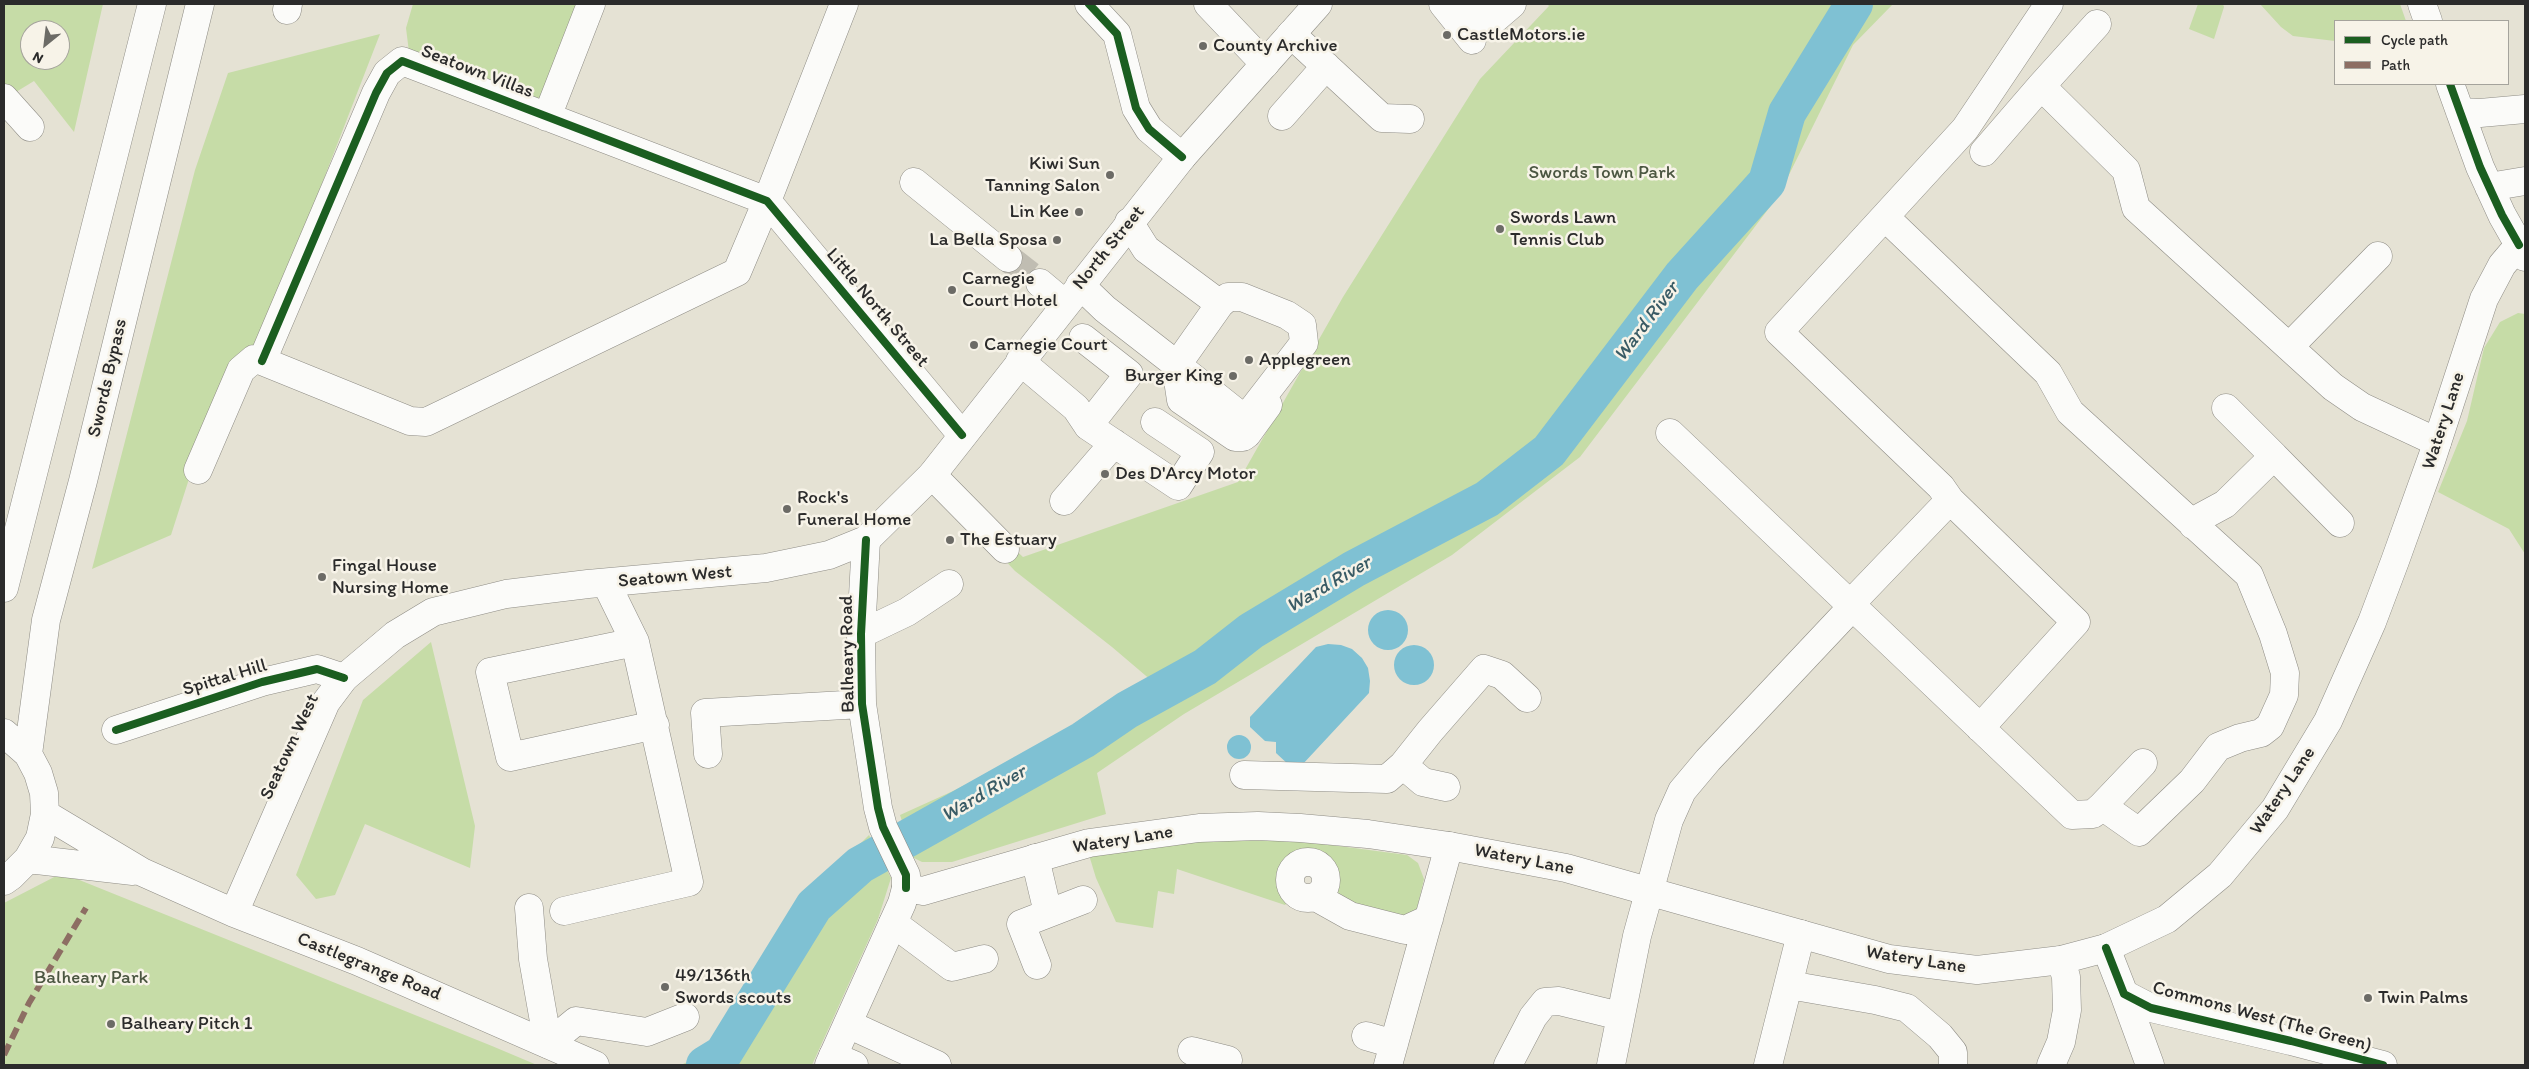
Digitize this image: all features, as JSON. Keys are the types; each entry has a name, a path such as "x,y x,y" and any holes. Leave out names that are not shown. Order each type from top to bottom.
{"main road":[{"path":"4,588 152,4"},
{"name":"Swords Bypass","path":"28,754 46,620 83,481 200,4"},
{"name":"Seatown Villas","path":"547,117 590,4"},
{"path":"198,470 240,370 254,360 262,361 410,421 426,422 737,272 767,201 844,4"},
{"path":"1089,4 1117,34 1136,108 1149,129 1182,157"},
{"path":"1208,4 1265,64"},
{"name":"North Street","path":"866,540 932,475 1072,294 1182,157 1318,4"},
{"path":"1443,4 1472,40"},
{"path":"1476,4 1491,22 1512,4"},
{"path":"1980,728 2076,622 1950,500 1941,487 1779,332 1965,129 2049,4"},
{"path":"2422,4 2428,20"},
{"path":"1984,152 2097,24"},
{"path":"1291,34 1382,118 1410,119"},
{"name":"Seatown Villas","path":"262,361 372,102 387,73 402,61 767,201"},
{"path":"1282,116 1326,66"},
{"path":"2450,85 2488,187 2522,251"},
{"path":"2041,86 2126,170 2136,208 2333,387 2362,407 2437,442"},
{"path":"4,98 30,127"},
{"path":"2460,112 2480,114 2525,109"},
{"path":"2488,187 2525,181"},
{"path":"914,182 1008,258"},
{"name":"Little North Street","path":"767,201 962,435"},
{"path":"1885,217 2048,373 2070,412 2249,575 2273,634 2285,673 2284,695 2270,726 2261,733 2240,738 2218,747 2192,781 2139,832 2102,806"},
{"path":"1129,222 1146,250 1220,304"},
{"name":"Watery Lane","path":"905,878 923,891 1108,839 1199,828 1258,826 1368,834 1449,846 1566,868 1650,890 1889,959 1977,970 2061,960 2106,948 2167,919 2220,875 2275,809 2328,721 2372,622 2437,442 2484,299 2502,265 2522,251"},
{"path":"2289,347 2378,256"},
{"path":"1040,283 1072,294 1105,309 1178,373 1245,416 1253,409 1304,342"},
{"path":"1228,297 1242,298 1287,315 1302,325 1304,342 1254,427 1243,437 1234,437 1181,400 1178,373 1220,304 1228,297"},
{"path":"1083,338 1129,374 1088,426"},
{"path":"1020,361 1076,408 1088,426 1178,486 1200,452 1155,422"},
{"path":"2226,408 2340,523"},
{"path":"1670,433 2072,815 2093,814 2144,763"},
{"path":"1064,501 1114,443"},
{"path":"2193,525 2202,517 2225,504 2274,456"},
{"path":"932,475 1005,549"},
{"path":"1610,1065 1637,936 1669,820 1682,791 1708,760 1852,606 1857,597 1950,500"},
{"name":"Seatown West","path":"234,913 326,702 344,678 395,635 433,612 506,594 766,568 828,554 866,540"},
{"name":"Balheary Road","path":"866,540 861,634 862,704 883,827 905,878"},
{"path":"564,911 689,882 655,725 634,642 606,583"},
{"path":"861,634 907,612 949,584"},
{"path":"634,642 490,672 510,757 655,725"},
{"name":"Spittal Hill","path":"116,730 262,682 317,669 344,678"},
{"path":"1244,775 1387,779 1403,765 1484,669 1502,675 1527,698"},
{"path":"708,754 705,713 862,704"},
{"path":"4,733 28,754 40,779 44,793 45,814 40,838 28,859 4,881"},
{"path":"1403,765 1424,782 1446,787"},
{"name":"Castlegrange Road","path":"45,814 142,872 234,913 346,956 595,1065"},
{"path":"1366,1036 1391,1055 1449,846"},
{"path":"1035,858 1048,913"},
{"name":"Castlegrange Road","path":"28,859 142,872"},
{"path":"839,1062 848,1024 893,923 905,878"},
{"path":"1316,897 1350,916 1406,930 1429,919"},
{"path":"1037,965 1021,924 1083,900"},
{"path":"529,908 533,959 548,1044 576,1021 647,1032 685,1017"},
{"path":"893,923 952,968 984,959"},
{"path":"1768,1065 1790,985 1801,934"},
{"name":"Commons West (The Green)","path":"2106,948 2124,994 2151,1008 2383,1065"},
{"path":"2051,1065 2061,1042 2067,1010 2066,978 2061,960"},
{"path":"1790,985 1875,1000 1907,1008 1940,1036 1953,1052 1953,1065"},
{"path":"2124,994 2150,1065"},
{"path":"1508,1065 1533,1017 1546,1002 1560,1001 1620,1016"},
{"path":"848,1024 937,1065"}],"green space":[{"path":"4,4 103,4 74,132 34,81 16,92 4,85"},
{"path":"413,4 579,4 540,102 409,52 406,28"},
{"name":"Swords Town Park","path":"1547,4 1893,4 1853,45 1779,195 1580,457 1452,555 1184,714 1097,773 1106,814 952,862 922,862 914,858 900,815 953,791 1081,727 1152,681 1015,571 1000,555 1009,544 1023,557 1238,482 1343,297 1480,79 1549,6"},
{"path":"2198,4 2223,4 2224,7 2214,39 2189,29"},
{"path":"2260,4 2400,4 2406,20 2334,20 2334,41 2293,36 2281,27"},
{"path":"380,34 257,351 238,364 188,482 171,535 92,569 195,170 228,73"},
{"path":"2518,313 2525,314 2525,554 2509,529 2438,492 2467,421 2484,348 2500,322"},
{"path":"431,642 475,826 470,868 365,824 335,895 316,899 296,875 363,700"},
{"path":"869,835 891,878 878,919 812,1065 681,1065 718,1047 742,1013 737,997 773,953 815,889"},
{"path":"1234,839 1308,842 1407,855 1418,863 1424,879 1415,917 1411,922 1342,904 1329,864 1316,851 1299,849 1290,856 1281,885 1291,898 1285,905 1177,869 1174,894 1158,891 1153,928 1116,922 1096,878 1089,855 1173,844"},
{"name":"Balheary Park","path":"62,873 537,1065 4,1065 4,903"}],"water":[{"path":"1384,610 1392,610 1399,613 1405,619 1408,630 1405,641 1399,647 1392,650 1384,650 1377,647 1371,641 1368,634 1368,626 1371,619 1377,613"},
{"path":"1328,644 1341,645 1352,649 1362,658 1368,668 1369,693 1302,765 1290,766 1276,753 1276,742 1265,741 1250,727 1250,717 1316,647"},
{"path":"1410,645 1418,645 1425,648 1431,654 1434,665 1431,676 1425,682 1418,685 1410,685 1403,682 1397,676 1394,669 1394,661 1397,654 1403,648"},
{"path":"1239,735 1248,738 1251,747 1248,756 1239,759 1230,756 1227,747 1230,738"}],"waterway":[{"name":"Ward River","path":"705,1065 723,1054 814,906 860,865 1083,740 1127,710 1205,667 1251,631 1354,569 1487,499 1549,451 1682,276 1767,182 1787,113 1854,4"}],"tunnel":[{"path":"1008,258 1040,283"}],"marked path":[{"path":"4,1055 29,1003 86,908"}],"cycle path":[{"path":"1089,4 1117,34 1136,108 1149,129 1182,157"},
{"path":"262,361 376,93 387,73 402,61 767,201 962,435"},
{"path":"2450,85 2480,167 2502,215 2519,245"},
{"path":"866,540 861,634 862,704 878,808 883,827 906,875 906,888"},
{"path":"116,730 262,682 317,669 344,678"},
{"path":"2106,948 2124,994 2151,1008 2383,1065"}],"place":[{"name":"CastleMotors.ie","path":"1447,35"},
{"name":"County Archive","path":"1203,46"},
{"name":"Kiwi Sun Tanning Salon","path":"1110,175"},
{"name":"Lin Kee","path":"1079,212"},
{"name":"Swords Lawn Tennis Club","path":"1500,229"},
{"name":"La Bella Sposa","path":"1057,240"},
{"name":"Carnegie Court Hotel","path":"952,290"},
{"name":"Carnegie Court","path":"974,345"},
{"name":"Applegreen","path":"1249,360"},
{"name":"Burger King","path":"1233,376"},
{"name":"Des D'Arcy Motor","path":"1105,474"},
{"name":"Rock's Funeral Home","path":"787,509"},
{"name":"The Estuary","path":"950,540"},
{"name":"Fingal House Nursing Home","path":"322,577"},
{"name":"49/136th Swords scouts","path":"665,987"},
{"name":"Twin Palms","path":"2368,998"},
{"name":"Balheary Pitch 1","path":"111,1024"}]}
